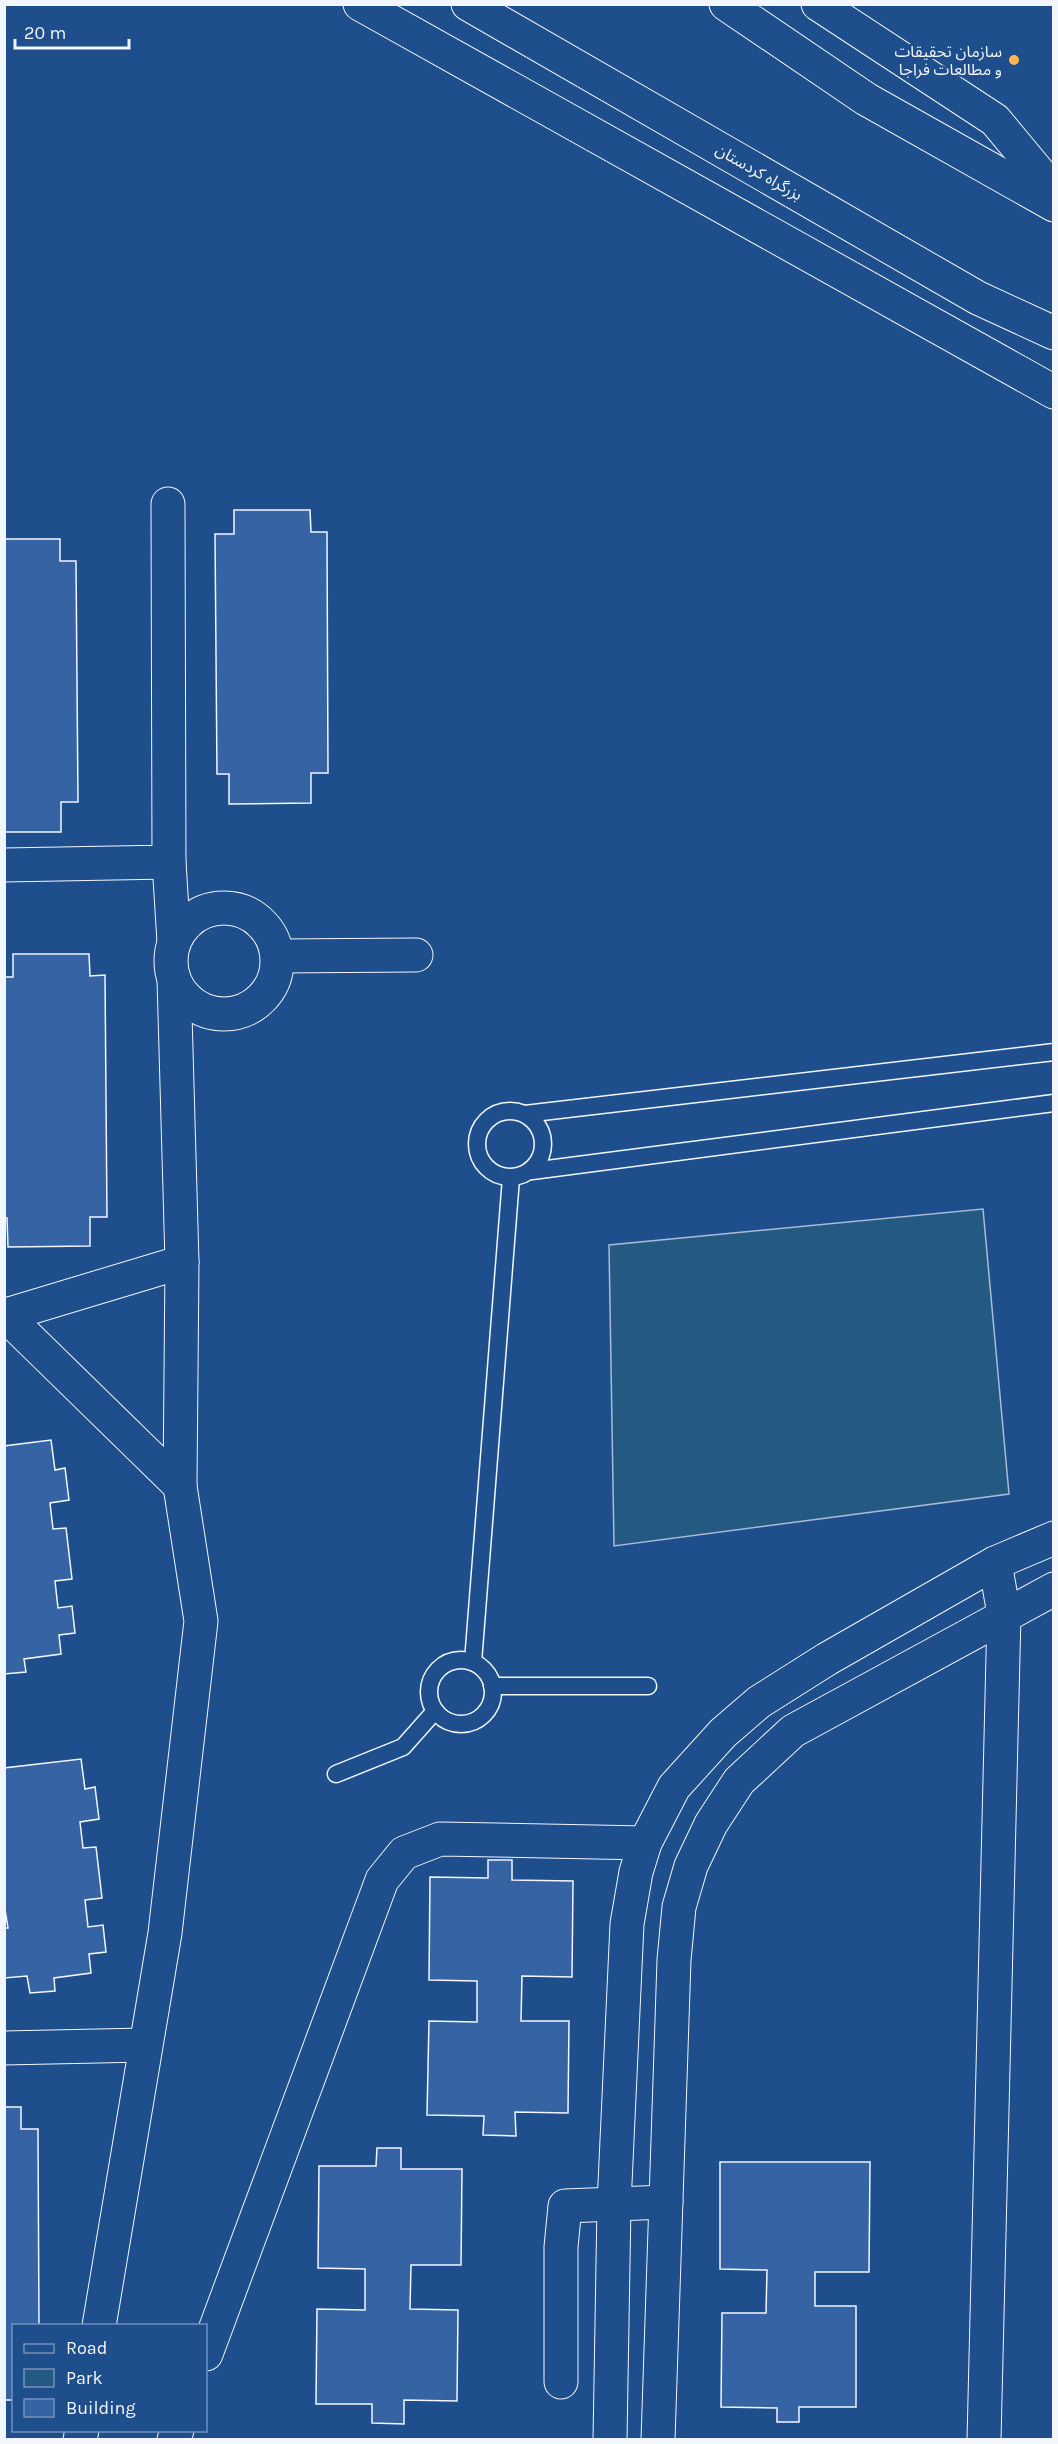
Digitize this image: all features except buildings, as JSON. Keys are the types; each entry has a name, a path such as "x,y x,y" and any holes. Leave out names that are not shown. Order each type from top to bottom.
{"main road":[{"path":"360,4 1053,392"},
{"name":"بزرگراه کردستان","path":"468,4 978,298 1053,333"},
{"path":"726,4 866,99 1053,205"},
{"path":"818,4 995,120 1053,191"},
{"path":"99,2324 165,1933 201,1622 180,1486 182,1262 174,979 170,960 174,942 169,862 168,504"},
{"path":"4,865 169,862"},
{"path":"174,942 183,926 197,914 214,908 233,907 250,913 264,925 274,940 278,956 277,973 270,989 259,1002 245,1011 228,1015 212,1013 196,1006 183,995 174,979"},
{"path":"278,956 416,955"},
{"path":"180,1486 5,1315 182,1262"},
{"path":"610,2439 614,2205 627,1924 636,1872 645,1844 674,1787 723,1733 759,1702 807,1671 995,1563 1053,1538"},
{"path":"984,2439 1004,1614 995,1563"},
{"path":"658,2439 675,1960 679,1907 691,1866 711,1824 739,1781 793,1731 1053,1589"},
{"path":"207,2351 381,1880 404,1853 440,1839 645,1844"},
{"path":"4,2048 145,2045"},
{"path":"561,2382 561,2247 565,2206 666,2202"}],"lane":[{"path":"1053,1052 525,1114 503,1111 493,1115 485,1122 477,1142 482,1163 490,1171 511,1178 532,1171 1053,1103"},
{"path":"525,1114 541,1129 543,1140 543,1152 532,1171"},
{"path":"473,1662 511,1178"},
{"path":"453,1661 473,1662 488,1676 492,1686 489,1707 473,1721 462,1724 452,1722 435,1711 429,1691 430,1681 435,1672 443,1665 453,1661"},
{"path":"492,1686 648,1686"},
{"path":"336,1774 403,1747 435,1711"}],"green space":[{"path":"983,1209 1009,1494 614,1546 609,1245"}],"place":[{"name":"سازمان تحقیقات و مطالعات فراجا","path":"1014,60"}]}
